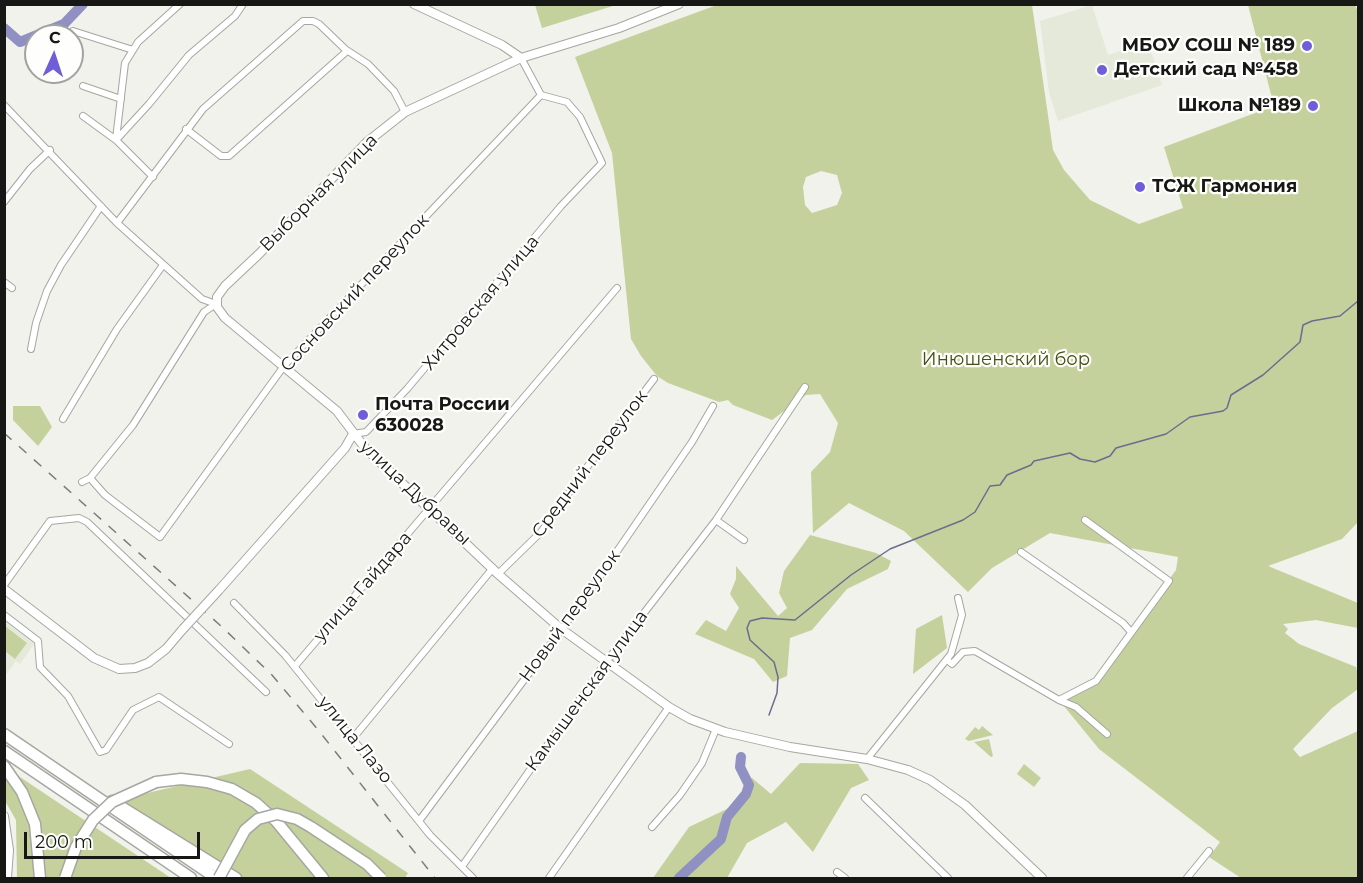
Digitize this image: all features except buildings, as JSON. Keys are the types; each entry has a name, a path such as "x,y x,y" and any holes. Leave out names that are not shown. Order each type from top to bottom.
{"highway":[{"path":"4,734 218,879 244,830 258,819 277,814 297,819 311,827 366,864 381,879"},
{"path":"25,748 236,879"},
{"path":"4,751 190,879"},
{"path":"4,766 22,792 35,824 40,879"},
{"path":"65,879 76,847 93,820 112,802 156,782 181,779 207,782 232,789 256,803 276,821 323,879"}],"main road":[{"path":"414,4 502,45 521,58"},
{"name":"Выборная улица","path":"216,304 225,286 260,254 367,142 405,112 521,58 618,28 679,4"},
{"name":"улица Дубравы","path":"216,304 225,318 337,411 354,434 496,571 561,627 669,707 717,729 790,747 867,759 908,770 947,791 1042,879"},
{"name":"Хитровская улица","path":"4,587 94,658 119,669 135,668 148,663 166,649 345,448 354,434"},
{"path":"4,816 9,844 6,877"}],"street":[{"path":"116,140 125,63 138,42 180,4"},
{"path":"116,140 189,55 235,15 243,4"},
{"path":"117,223 153,177 186,129 211,101 300,23 313,21 347,51 368,64 387,84 405,112"},
{"path":"84,34 133,50"},
{"path":"186,129 221,156 229,156 347,51"},
{"path":"521,58 541,95"},
{"path":"83,86 121,99"},
{"name":"Сосновский переулок","path":"90,478 105,495 160,537 285,366 541,95"},
{"name":"Хитровская улица","path":"354,434 366,432 407,389 561,206 602,164 589,132 567,102 541,95"},
{"name":"улица Дубравы","path":"4,105 50,150 117,223 202,299 216,304"},
{"path":"83,116 116,140 153,177"},
{"path":"4,202 50,150"},
{"path":"31,349 36,323 47,291 73,246 101,206"},
{"path":"63,419 117,329 162,265"},
{"path":"4,282 12,288"},
{"name":"улица Гайдара","path":"295,666 617,288"},
{"name":"Выборная улица","path":"82,482 90,478 133,425 204,312 216,304"},
{"name":"Средний переулок","path":"354,737 496,571 541,532 654,379"},
{"name":"Камышенская улица","path":"462,865 606,662 716,520 805,387"},
{"name":"Новый переулок","path":"419,821 629,536 714,406"},
{"path":"4,587 50,521 79,518 87,522 266,692"},
{"path":"716,520 744,540"},
{"path":"1059,700 1096,681 1169,581 1085,520"},
{"path":"1021,552 1122,623 1131,632"},
{"path":"867,759 947,660 956,642 962,615 958,598"},
{"name":"улица Лазо","path":"234,603 295,666 419,821 473,879"},
{"path":"4,615 38,641 40,667 68,696 98,749 103,752 133,710 159,698 229,744"},
{"path":"947,660 952,664 963,652 975,651 1059,700 1076,707 1107,734"},
{"path":"549,879 669,707"},
{"path":"652,826 680,795 702,763 717,729"},
{"path":"865,798 948,879"},
{"path":"1187,879 1209,851"},
{"path":"837,872 845,879"}],"shaded area":[{"name":"Детский сад №458","path":"1092,5 1108,55 1148,42 1162,85 1058,121 1049,92 1040,21"},
{"path":"5,621 34,644 20,664 16,661 5,676"}],"green space":[{"path":"535,4 616,5 542,28"},
{"name":"Инюшенский бор","path":"717,5 1032,5 1053,150 1064,170 1090,200 1139,224 1183,208 1164,147 1274,106 1248,5 1355,5 1358,12 1358,522 1342,539 1268,566 1358,603 1358,628 1316,620 1283,624 1288,629 1285,633 1299,644 1356,667 1358,689 1332,708 1293,749 1300,757 1358,731 1358,878 1241,878 1209,857 1220,842 1099,749 1059,700 1096,681 1176,570 1178,557 1050,533 992,568 968,592 904,531 849,503 813,533 811,472 830,452 838,423 820,394 806,395 772,420 733,405 728,400 719,402 668,383 657,376 631,339 612,153 575,57","holes":["821,171 837,175 842,193 837,205 812,213 805,205 803,187 806,177"]},
{"path":"13,406 40,406 52,427 38,446 13,420"},
{"path":"810,535 876,553 891,561 888,569 847,589 812,630 790,638 787,676 773,682 754,659 695,634 706,620 726,631 739,608 730,594 736,579 736,566 778,616 787,608 779,593 784,571"},
{"path":"942,615 947,648 913,674 916,629"},
{"path":"5,626 27,643 15,659 5,651"},
{"path":"982,726 993,735 969,741 965,739 975,727 979,730"},
{"path":"989,739 993,756 991,757 974,742"},
{"path":"800,763 858,764 869,780 851,788 813,852 786,822 747,843 727,878 653,878 689,827 731,807 752,778 771,794"},
{"path":"1024,764 1041,778 1034,787 1017,774"},
{"path":"5,767 171,878 17,878 16,820 5,801"},
{"path":"250,769 408,873 405,878 231,878 113,801"}],"waterway":[{"path":"4,28 20,42 64,24 83,4"},
{"path":"769,715 777,693 778,677 774,662 750,640 747,628 750,621 762,618 795,620 851,575 890,549 963,520 975,512 990,486 1000,485 1007,475 1031,465 1034,461 1070,453 1080,459 1095,462 1110,456 1116,448 1166,434 1190,417 1223,411 1227,408 1231,395 1263,375 1300,342 1303,325 1340,316 1358,301"},
{"path":"679,878 721,839 727,817 746,794 749,785 740,767 741,757"}],"railway":[{"path":"4,433 221,626 272,675 435,878"}],"place":[{"name":"МБОУ СОШ № 189","path":"1307,46"},
{"name":"Детский сад №458","path":"1102,70"},
{"name":"Школа №189","path":"1313,106"},
{"name":"ТСЖ Гармония","path":"1140,187"},
{"name":"Почта России 630028","path":"363,415"}]}
